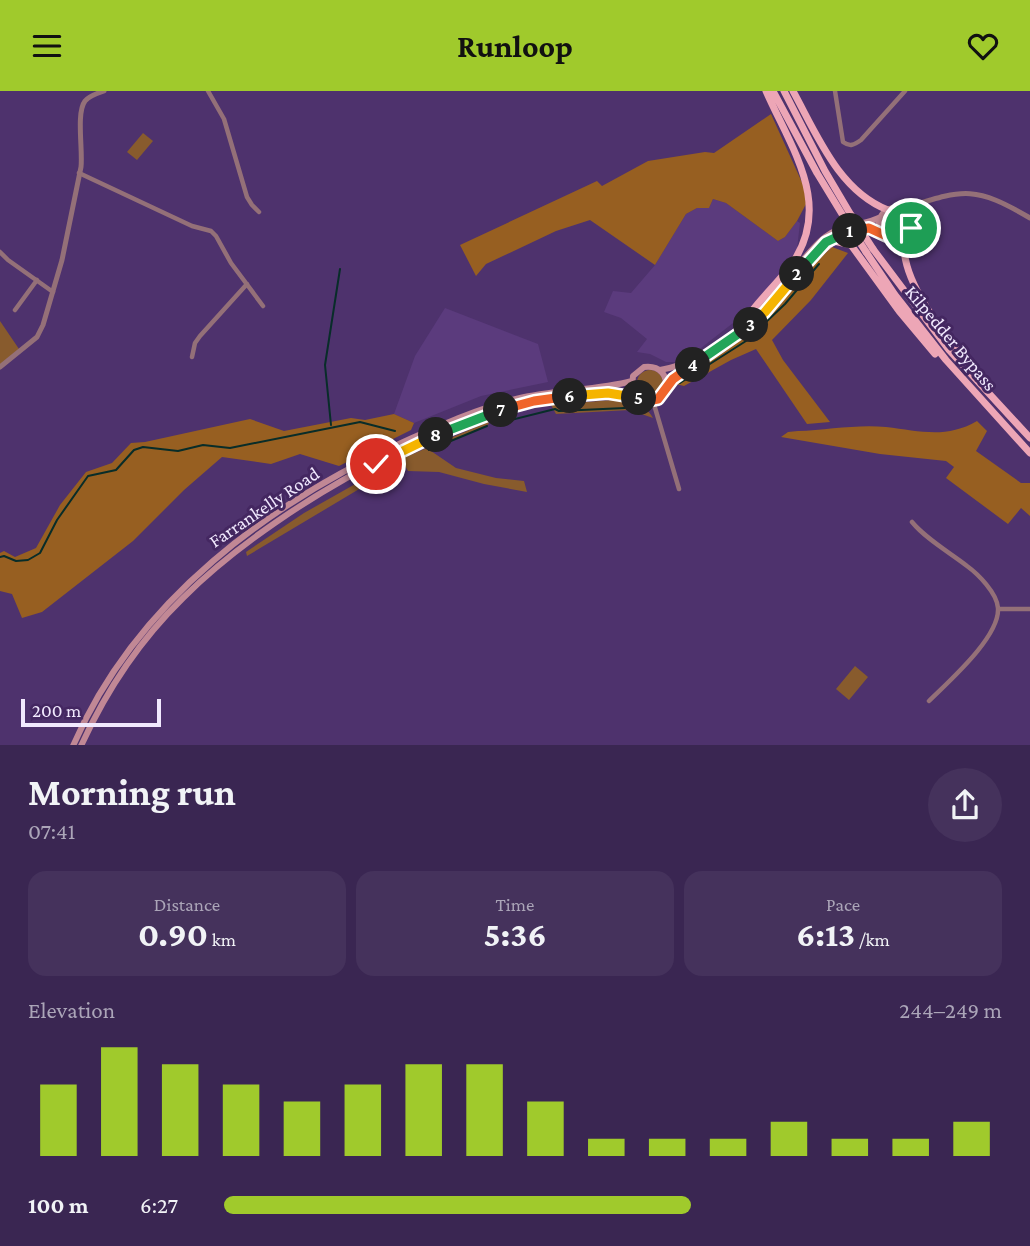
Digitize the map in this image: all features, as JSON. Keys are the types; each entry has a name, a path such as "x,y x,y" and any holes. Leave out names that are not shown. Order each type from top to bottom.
{"highway":[{"path":"740,327 804,246 810,215 807,182 766,91"},
{"name":"Kilpedder Bypass","path":"773,91 817,173 848,217 895,295 980,399 1030,453"},
{"name":"Kilpedder Bypass","path":"784,91 848,217"},
{"path":"793,91 841,175 866,200 888,210"},
{"path":"905,237 902,248 906,264 920,295 943,332 1027,435"},
{"path":"804,266 834,241 851,245 907,321 951,372 980,399"},
{"name":"Kilpedder Bypass","path":"869,251 949,351 1027,435"}],"main road":[{"path":"901,209 910,217 911,228 905,237 889,239 881,232 869,228 835,236 826,242 765,312 732,339 673,379 658,399 653,401 637,397 632,387 636,372 644,367 660,370 680,365 740,327 762,308 816,245 829,234 840,228 881,217 888,210 901,209"},
{"path":"881,217 881,232"},
{"path":"660,370 666,379 665,390"},
{"name":"Farrankelly Road","path":"73,745 102,690 159,613 221,554 283,510 372,457 483,409 551,391 616,386 632,381"},
{"name":"Farrankelly Road","path":"81,745 110,691 159,623 230,555 295,510 390,457 494,412 534,401 591,393 637,397"}],"street":[{"path":"0,367 37,337 43,325 62,260 83,152 80,113 88,98 104,91"},
{"path":"208,91 224,120 247,197 259,212"},
{"path":"835,91 843,142 854,145 905,91"},
{"path":"79,173 192,226 211,231 231,264 263,306"},
{"path":"901,209 949,194 973,193 994,198 1030,218"},
{"path":"910,217 926,200"},
{"path":"0,251 8,260 53,292"},
{"path":"15,310 37,280"},
{"path":"192,357 200,336 247,284"},
{"path":"653,401 679,489"},
{"path":"912,522 976,574 992,594 999,609 993,629 971,659 929,701"},
{"path":"999,609 1030,609"}],"shaded area":[{"path":"771,114 805,189 806,204 785,237 778,241 726,203 713,199 709,208 697,208 686,214 655,265 590,220 556,231 486,264 476,276 460,245 597,181 602,186 648,161 714,153"},
{"path":"143,133 153,141 137,160 127,152"},
{"path":"713,199 726,203 778,241 785,237 797,221 800,223 797,249 782,272 742,316 692,355 675,362 666,362 650,354 637,352 647,339 621,318 604,312 613,291 631,293 655,265 686,214 697,208 709,208"},
{"path":"832,247 848,253 811,300 772,340 783,360 830,422 807,424 756,349 684,386 676,384 748,334"},
{"path":"445,308 538,344 548,382 481,396 414,423 394,414 415,356"},
{"path":"0,321 19,349 0,365"},
{"path":"650,370 659,374 663,383 659,392 650,396 641,392 637,383 641,374"},
{"path":"612,400 641,406 653,418 630,410 556,414 551,405"},
{"path":"394,414 414,423 411,430 339,466 300,454 271,464 222,457 133,541 42,612 22,618 12,594 0,591 0,553 4,551 15,557 36,548 60,505 86,472 112,463 131,443 250,419 284,431 351,418 365,420"},
{"path":"977,421 987,431 976,451 1021,483 1030,483 1030,516 1021,508 1008,524 946,478 954,467 946,461 880,454 781,437 788,432 864,426 944,432 966,427"},
{"path":"488,422 489,424 431,451 456,468 496,478 524,481 527,492 439,472 408,471 401,459"},
{"path":"396,461 404,470 381,476 247,556 246,552 304,513"},
{"path":"855,666 868,677 849,700 836,689"}],"waterway":[{"path":"680,383 746,341 785,304 819,264"},
{"path":"331,425 325,365 340,269"},
{"path":"495,424 555,409 625,408"},
{"path":"0,557 16,561 28,560 40,553 57,520 88,476 116,470 134,450 143,447 178,451 203,445 230,448 360,422 395,431"},
{"path":"429,450 487,426"}],"route":[{"path":"376,464 479,418 534,401 591,393 623,394 647,401 658,399 673,379 749,327 826,242 842,233 869,228 895,240 905,237 911,228"}]}
